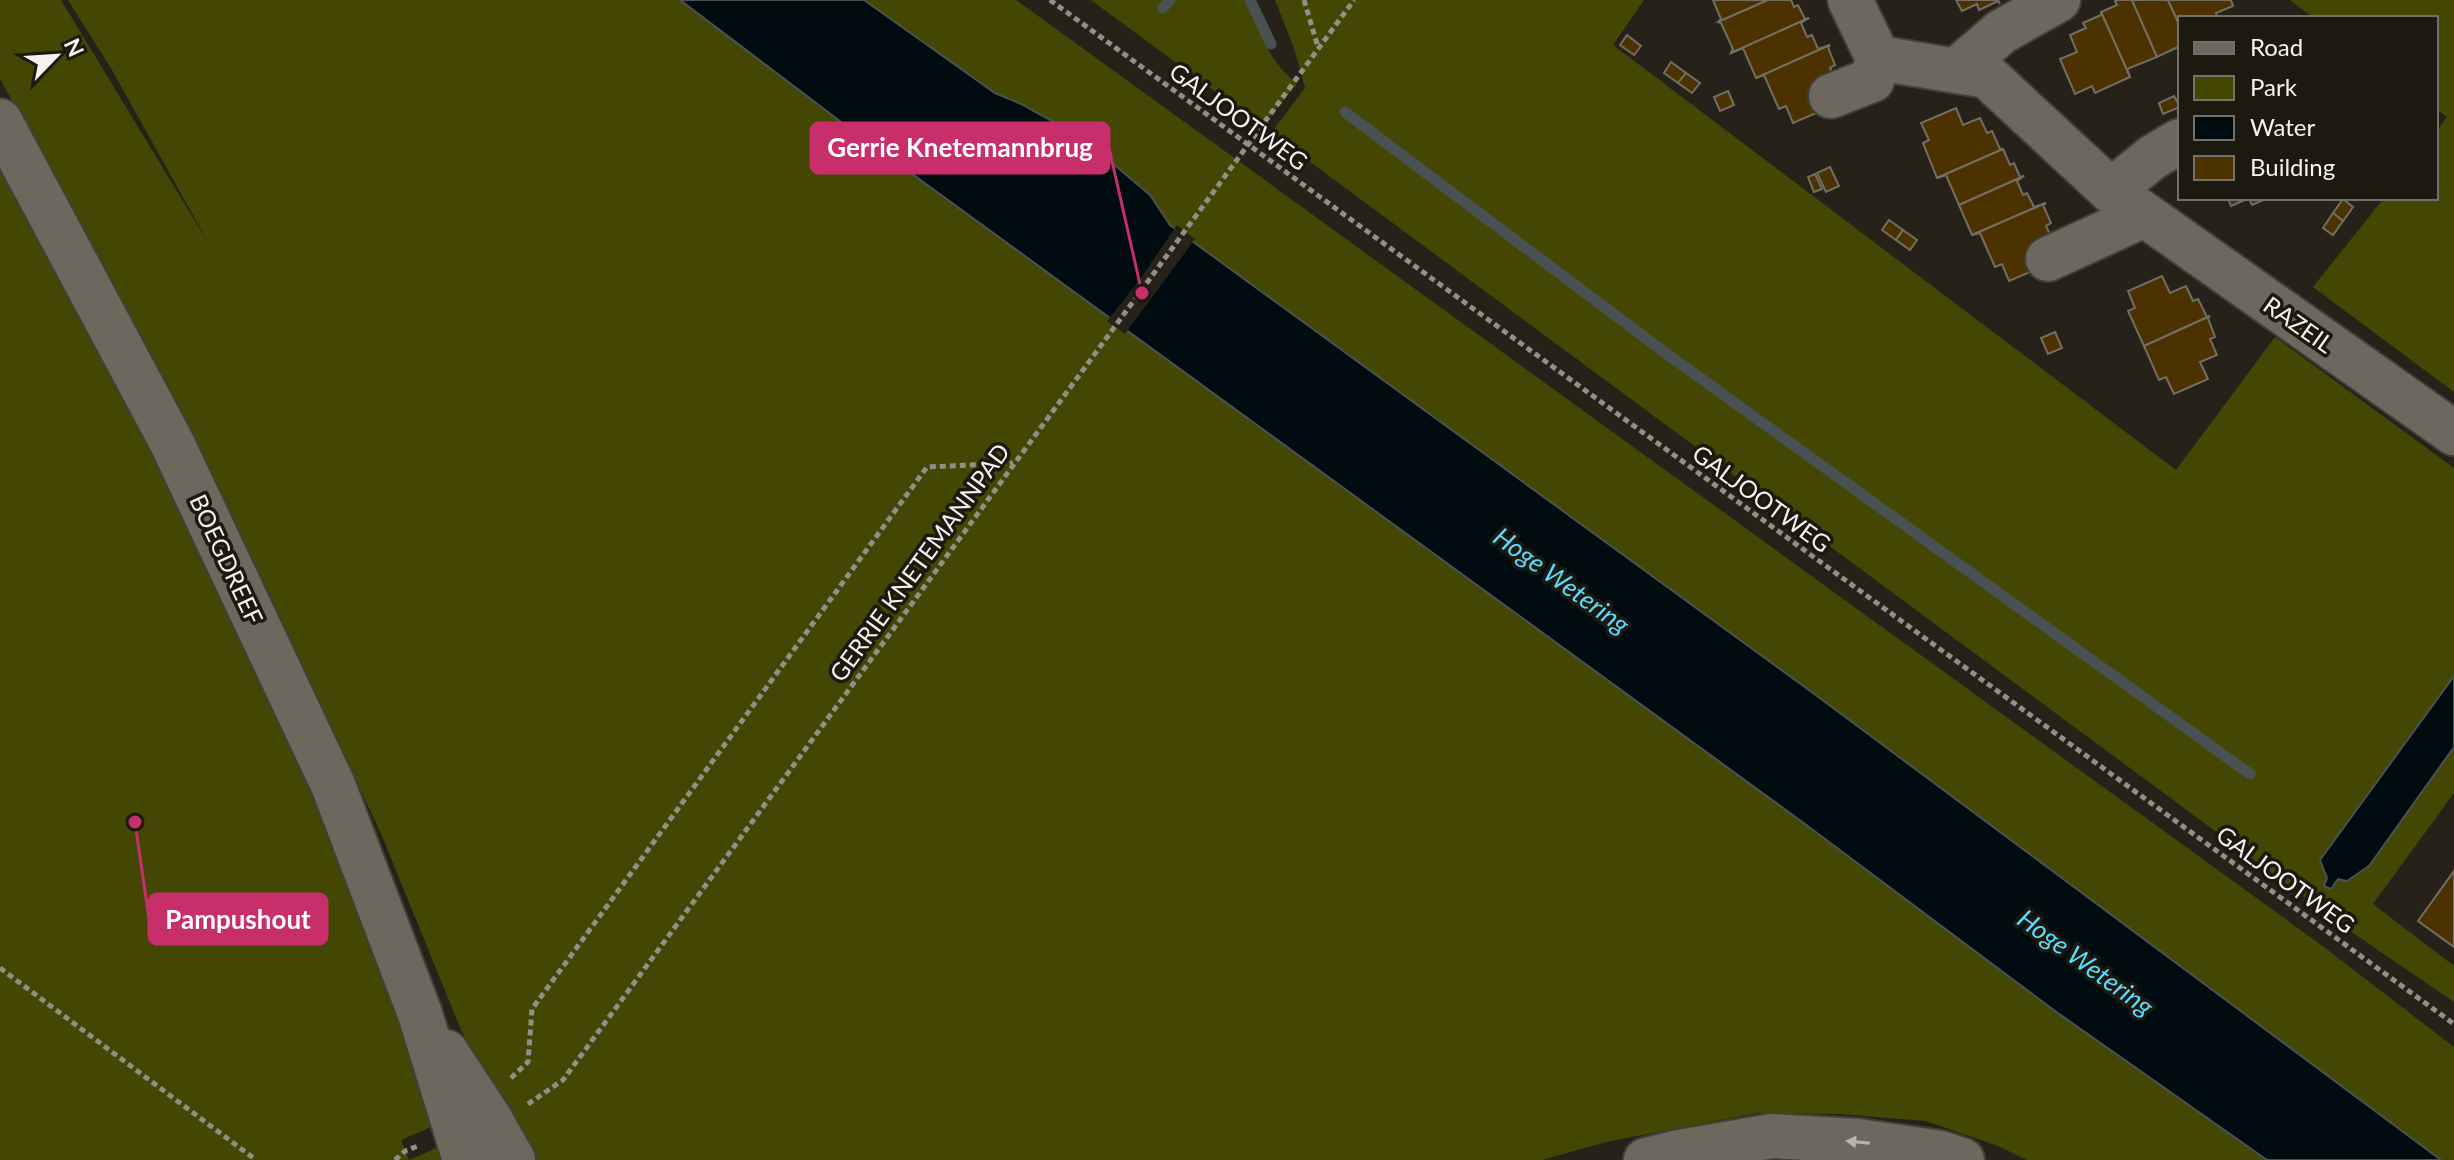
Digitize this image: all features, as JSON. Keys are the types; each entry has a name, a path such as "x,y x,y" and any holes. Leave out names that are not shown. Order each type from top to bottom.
{"street":[{"path":"1831,96 1872,80 1878,58 1850,0"},
{"path":"1957,70 2001,32 2058,0"},
{"name":"RAZEIL","path":"1878,58 1987,76 2127,203 2454,433"},
{"name":"BOEGDREEF","path":"0,121 172,443 333,785 420,1014 465,1160"},
{"path":"2048,259 2127,203 2153,157 2178,142"},
{"name":"BOEGDREEF","path":"420,1014 490,1119 513,1160"},
{"path":"1646,1160 1772,1136 1858,1141 1941,1153 1962,1160"}],"path":[{"name":"GALJOOTWEG","path":"1050,0 2454,1024"},
{"path":"1304,0 1319,48"},
{"name":"GERRIE KNETEMANNPAD","path":"490,1119 534,1101 563,1080 1354,0"},
{"path":"490,1119 492,1096 528,1062 532,1009 927,467 1013,463"},
{"path":"0,968 256,1160"}],"green space":[{"path":"0,0 61,0 209,244 112,70 68,0 680,0 849,128 1801,821 2055,1011 2267,1160 2027,1160 1998,1146 1926,1121 1839,1114 1758,1113 1606,1142 1542,1160 534,1160 461,1030 382,836 265,584 85,232 0,79"},
{"path":"864,0 1016,0 2320,944 2454,1047 2454,1160 2441,1160 1813,693 1170,225 1150,195 1111,162 1057,124 995,93"},
{"path":"1091,0 1245,0 1272,56 1297,84 1262,126"},
{"path":"1275,0 1644,0 1613,45 2176,470 2275,337 2454,468 2454,676 2320,860 2327,878 2338,879 2369,866 2454,747 2454,793 2373,904 2454,966 2454,1002 2353,933 1271,133 1305,88 1294,48"},
{"path":"2290,0 2454,0 2454,392 2313,287 2382,200 2438,200 2438,129 2447,117 2438,110 2438,16 2311,16"},
{"path":"0,152 176,485 301,758 440,1123 401,1140 409,1160 0,1160"},
{"path":"448,1143 454,1160 409,1160"}],"water":[{"name":"Hoge Wetering","path":"680,0 864,0 995,93 1057,124 1111,162 1150,195 1170,225 1813,693 2441,1160 2267,1160 2055,1011 1801,821 849,128"},
{"path":"2454,676 2454,747 2369,866 2347,881 2338,879 2331,889 2324,886 2327,878 2320,860"}],"pier":[{"path":"1177,225 1195,239 1125,334 1107,321"}],"building":[{"path":"1713,0 1768,0 1718,22 1721,19"},
{"path":"1768,0 1791,0 1794,7 1798,5 1805,19 1809,18 1731,53 1733,49 1718,22"},
{"path":"1956,0 1998,0 2000,4 1998,1 1979,10 1977,4 1962,11"},
{"path":"2117,0 2132,0 2157,57 2127,69 2130,77 2101,12 2117,5"},
{"path":"2132,0 2168,0 2178,22 2178,47 2157,57"},
{"path":"2168,0 2231,0 2233,6 2216,13 2217,16 2178,16 2178,22"},
{"path":"2101,12 2130,77 2095,93 2092,86 2075,94 2060,59 2077,52 2070,35 2086,28 2083,23 2101,15"},
{"path":"1809,18 1801,23 1807,37 1812,35 1818,49 1830,45 1756,78 1743,48 1731,53"},
{"path":"1627,35 1641,46 1634,55 1620,45"},
{"path":"1830,45 1828,47 1835,65 1830,68 1837,83 1828,108 1793,123 1786,106 1779,109 1764,75 1756,78"},
{"path":"1671,62 1686,73 1678,83 1664,73"},
{"path":"1686,73 1700,83 1692,93 1678,83"},
{"path":"1728,91 1734,105 1720,111 1714,97"},
{"path":"2174,96 2178,108 2163,114 2159,103"},
{"path":"1956,108 1963,125 1980,118 1987,133 1992,131 2000,149 2003,149 1937,178 1923,143 1929,140 1921,123"},
{"path":"2003,149 2010,165 2014,163 2020,177 2024,176 1959,205 1946,175 1937,178"},
{"path":"1830,167 1839,186 1826,192 1817,173"},
{"path":"1815,174 1822,189 1814,192 1808,177"},
{"path":"2024,176 2017,181 2023,195 2027,193 2034,207 2046,203 1972,235 1959,205"},
{"path":"2229,200 2244,200 2231,206"},
{"path":"2342,200 2353,207 2343,221 2333,213"},
{"path":"2046,203 2043,205 2051,223 2046,226 2053,241 2044,266 2009,281 2002,264 1995,267 1980,233 1972,235"},
{"path":"2333,213 2343,221 2333,235 2323,228"},
{"path":"1889,220 1903,230 1896,240 1882,230"},
{"path":"1903,230 1917,240 1910,250 1896,240"},
{"path":"2162,276 2170,293 2186,286 2193,301 2198,299 2207,317 2210,316 2144,346 2128,311 2135,308 2128,291"},
{"path":"2210,316 2208,318 2215,337 2210,339 2217,355 2200,362 2208,379 2174,394 2166,377 2159,380 2144,346"},
{"path":"2055,332 2062,348 2048,354 2041,338"},
{"path":"2454,871 2454,947 2418,921"}],"waterway":[{"path":"1163,8 1170,0"},
{"path":"1250,0 1271,44"},
{"path":"1345,112 1667,354 2250,774"}],"place":[{"name":"Gerrie Knetemannbrug","path":"1142,293"},
{"name":"Pampushout","path":"135,822"}]}
